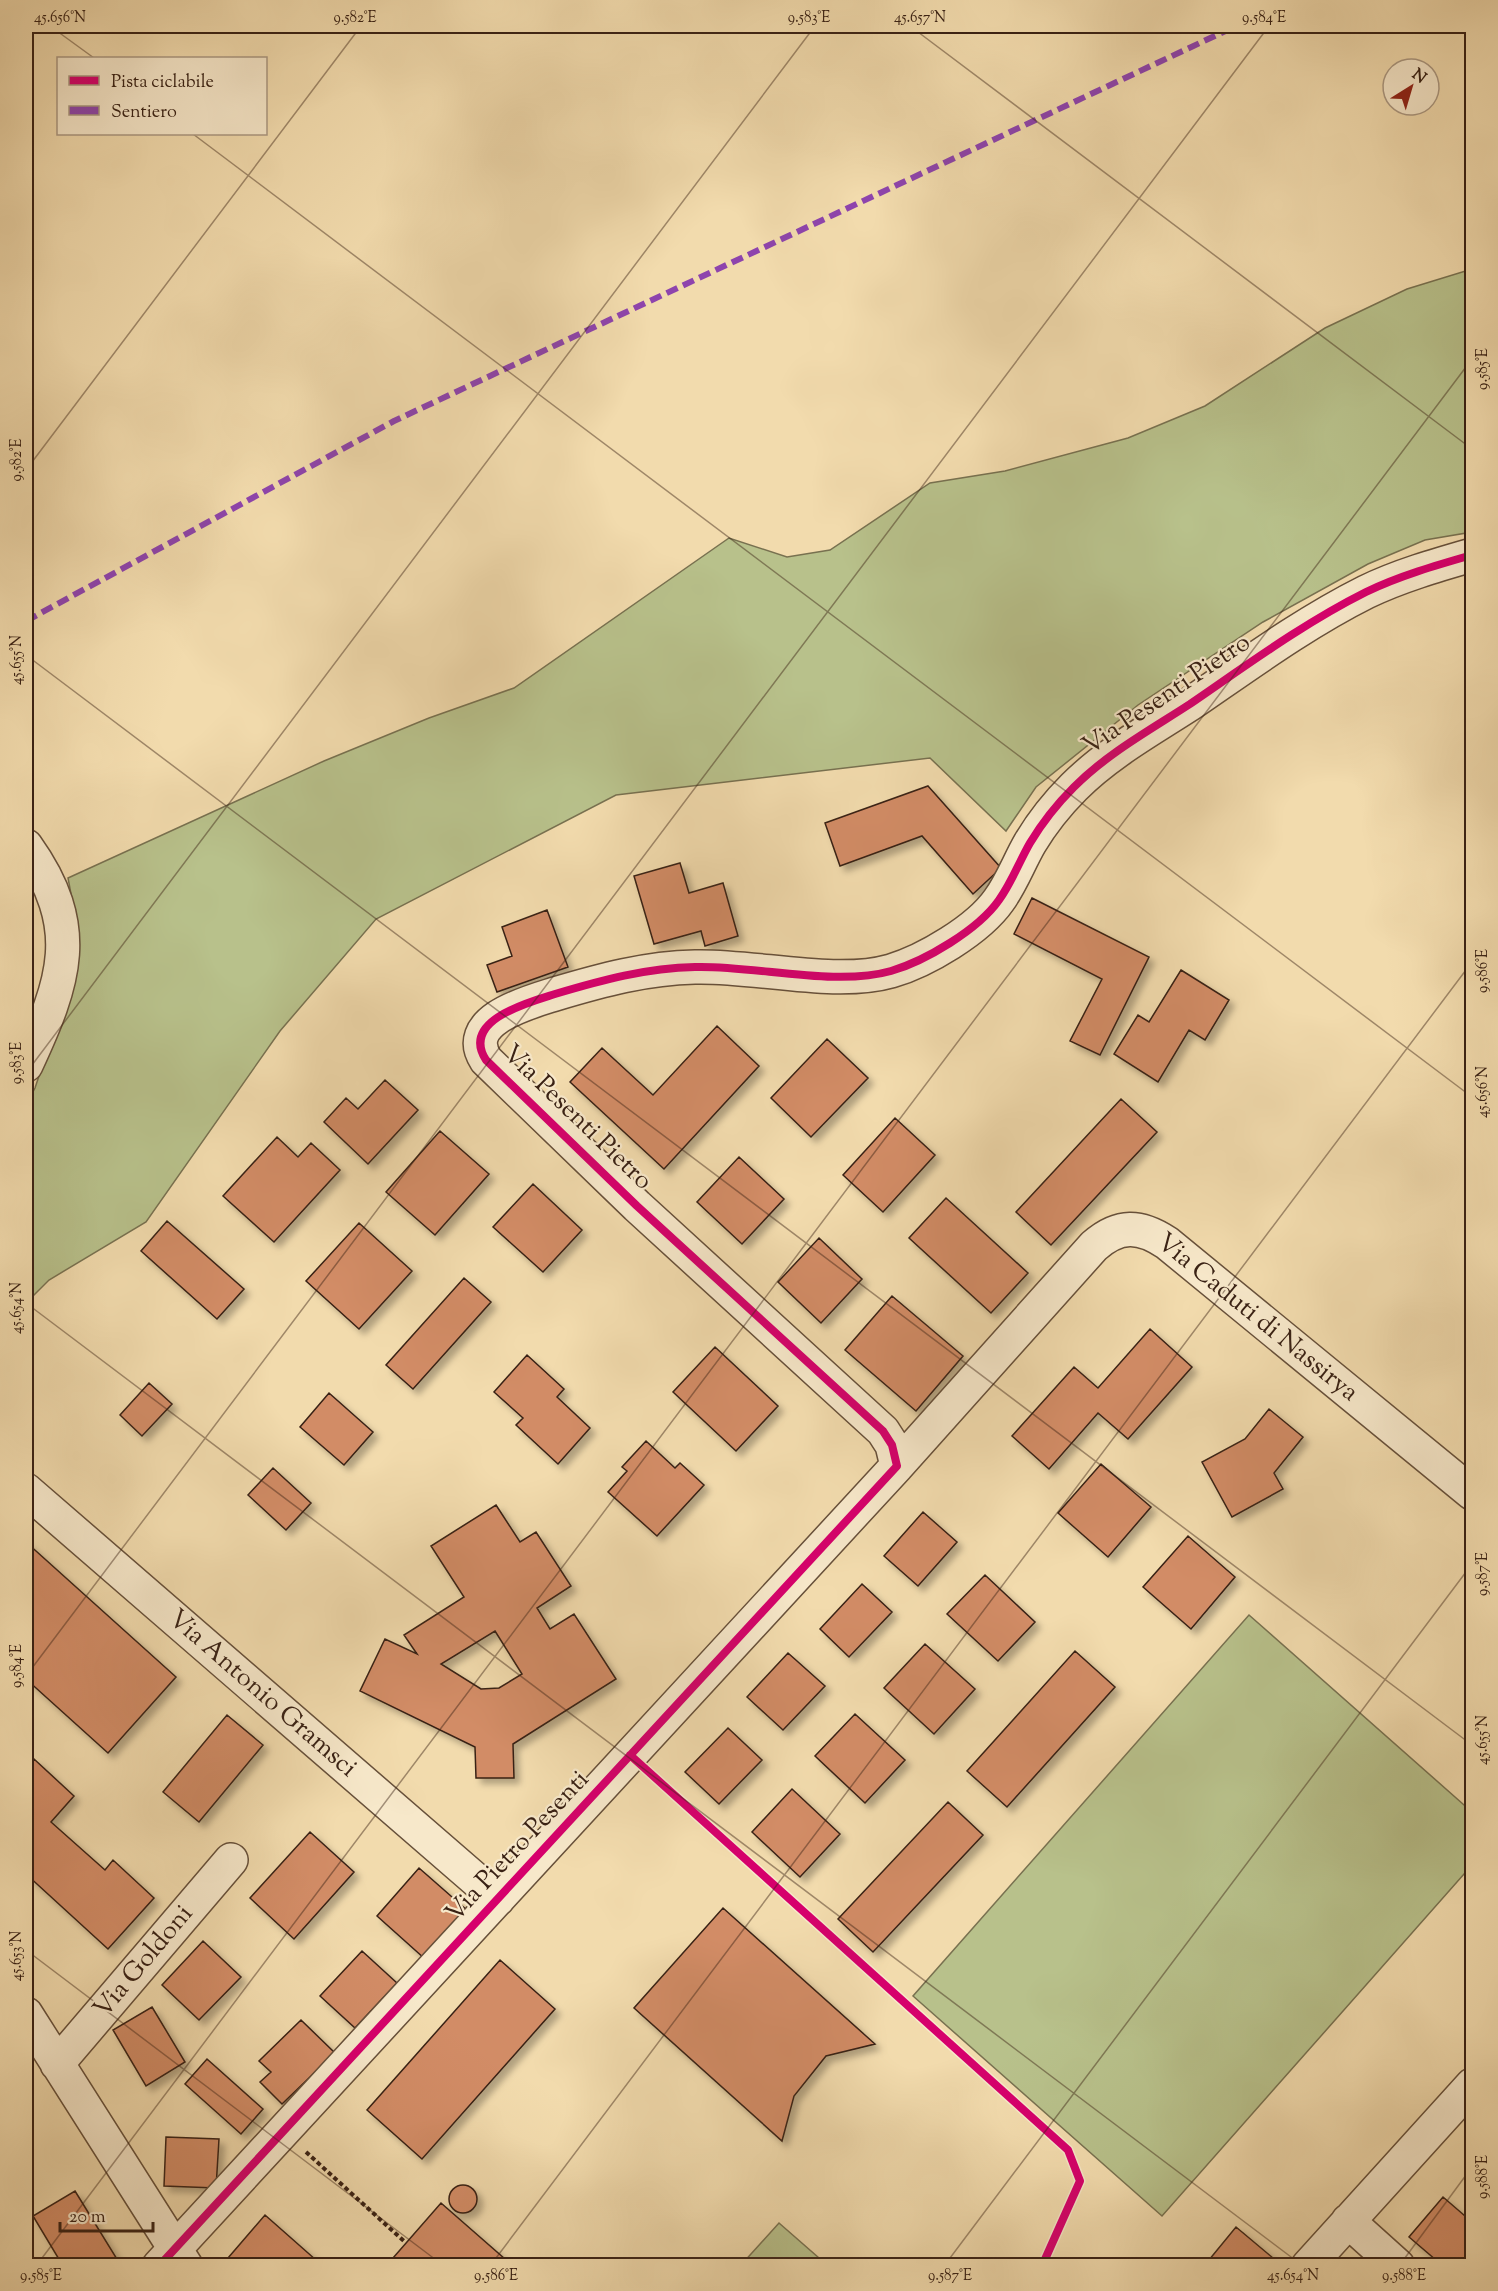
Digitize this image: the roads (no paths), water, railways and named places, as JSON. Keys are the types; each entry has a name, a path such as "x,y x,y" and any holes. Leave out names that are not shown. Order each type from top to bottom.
{"street":[{"name":"Via Pesenti Pietro","path":"896,1459 883,1431 637,1206 486,1060 480,1049 480,1041 486,1029 505,1012 521,1005 607,979 640,972 710,967 819,975 865,975 889,971 921,959 989,913 1003,894 1035,836 1053,810 1082,779 1104,761 1299,631 1347,602 1386,584 1473,555"},
{"path":"26,846 55,897 62,922 64,951 59,980 26,1065"},
{"name":"Via Caduti di Nassirya","path":"896,1459 1094,1245 1112,1233 1131,1229 1147,1231 1167,1243 1473,1493"},
{"name":"Via Pietro Pesenti","path":"174,2260 284,2131 498,1899 896,1459"},
{"name":"Via Antonio Gramsci","path":"26,1490 498,1899"},
{"name":"Via Goldoni","path":"57,2064 231,1860"},
{"path":"26,2014 174,2260"},
{"path":"1308,2265 1473,2085"},
{"path":"1348,2221 1398,2265"}]}
